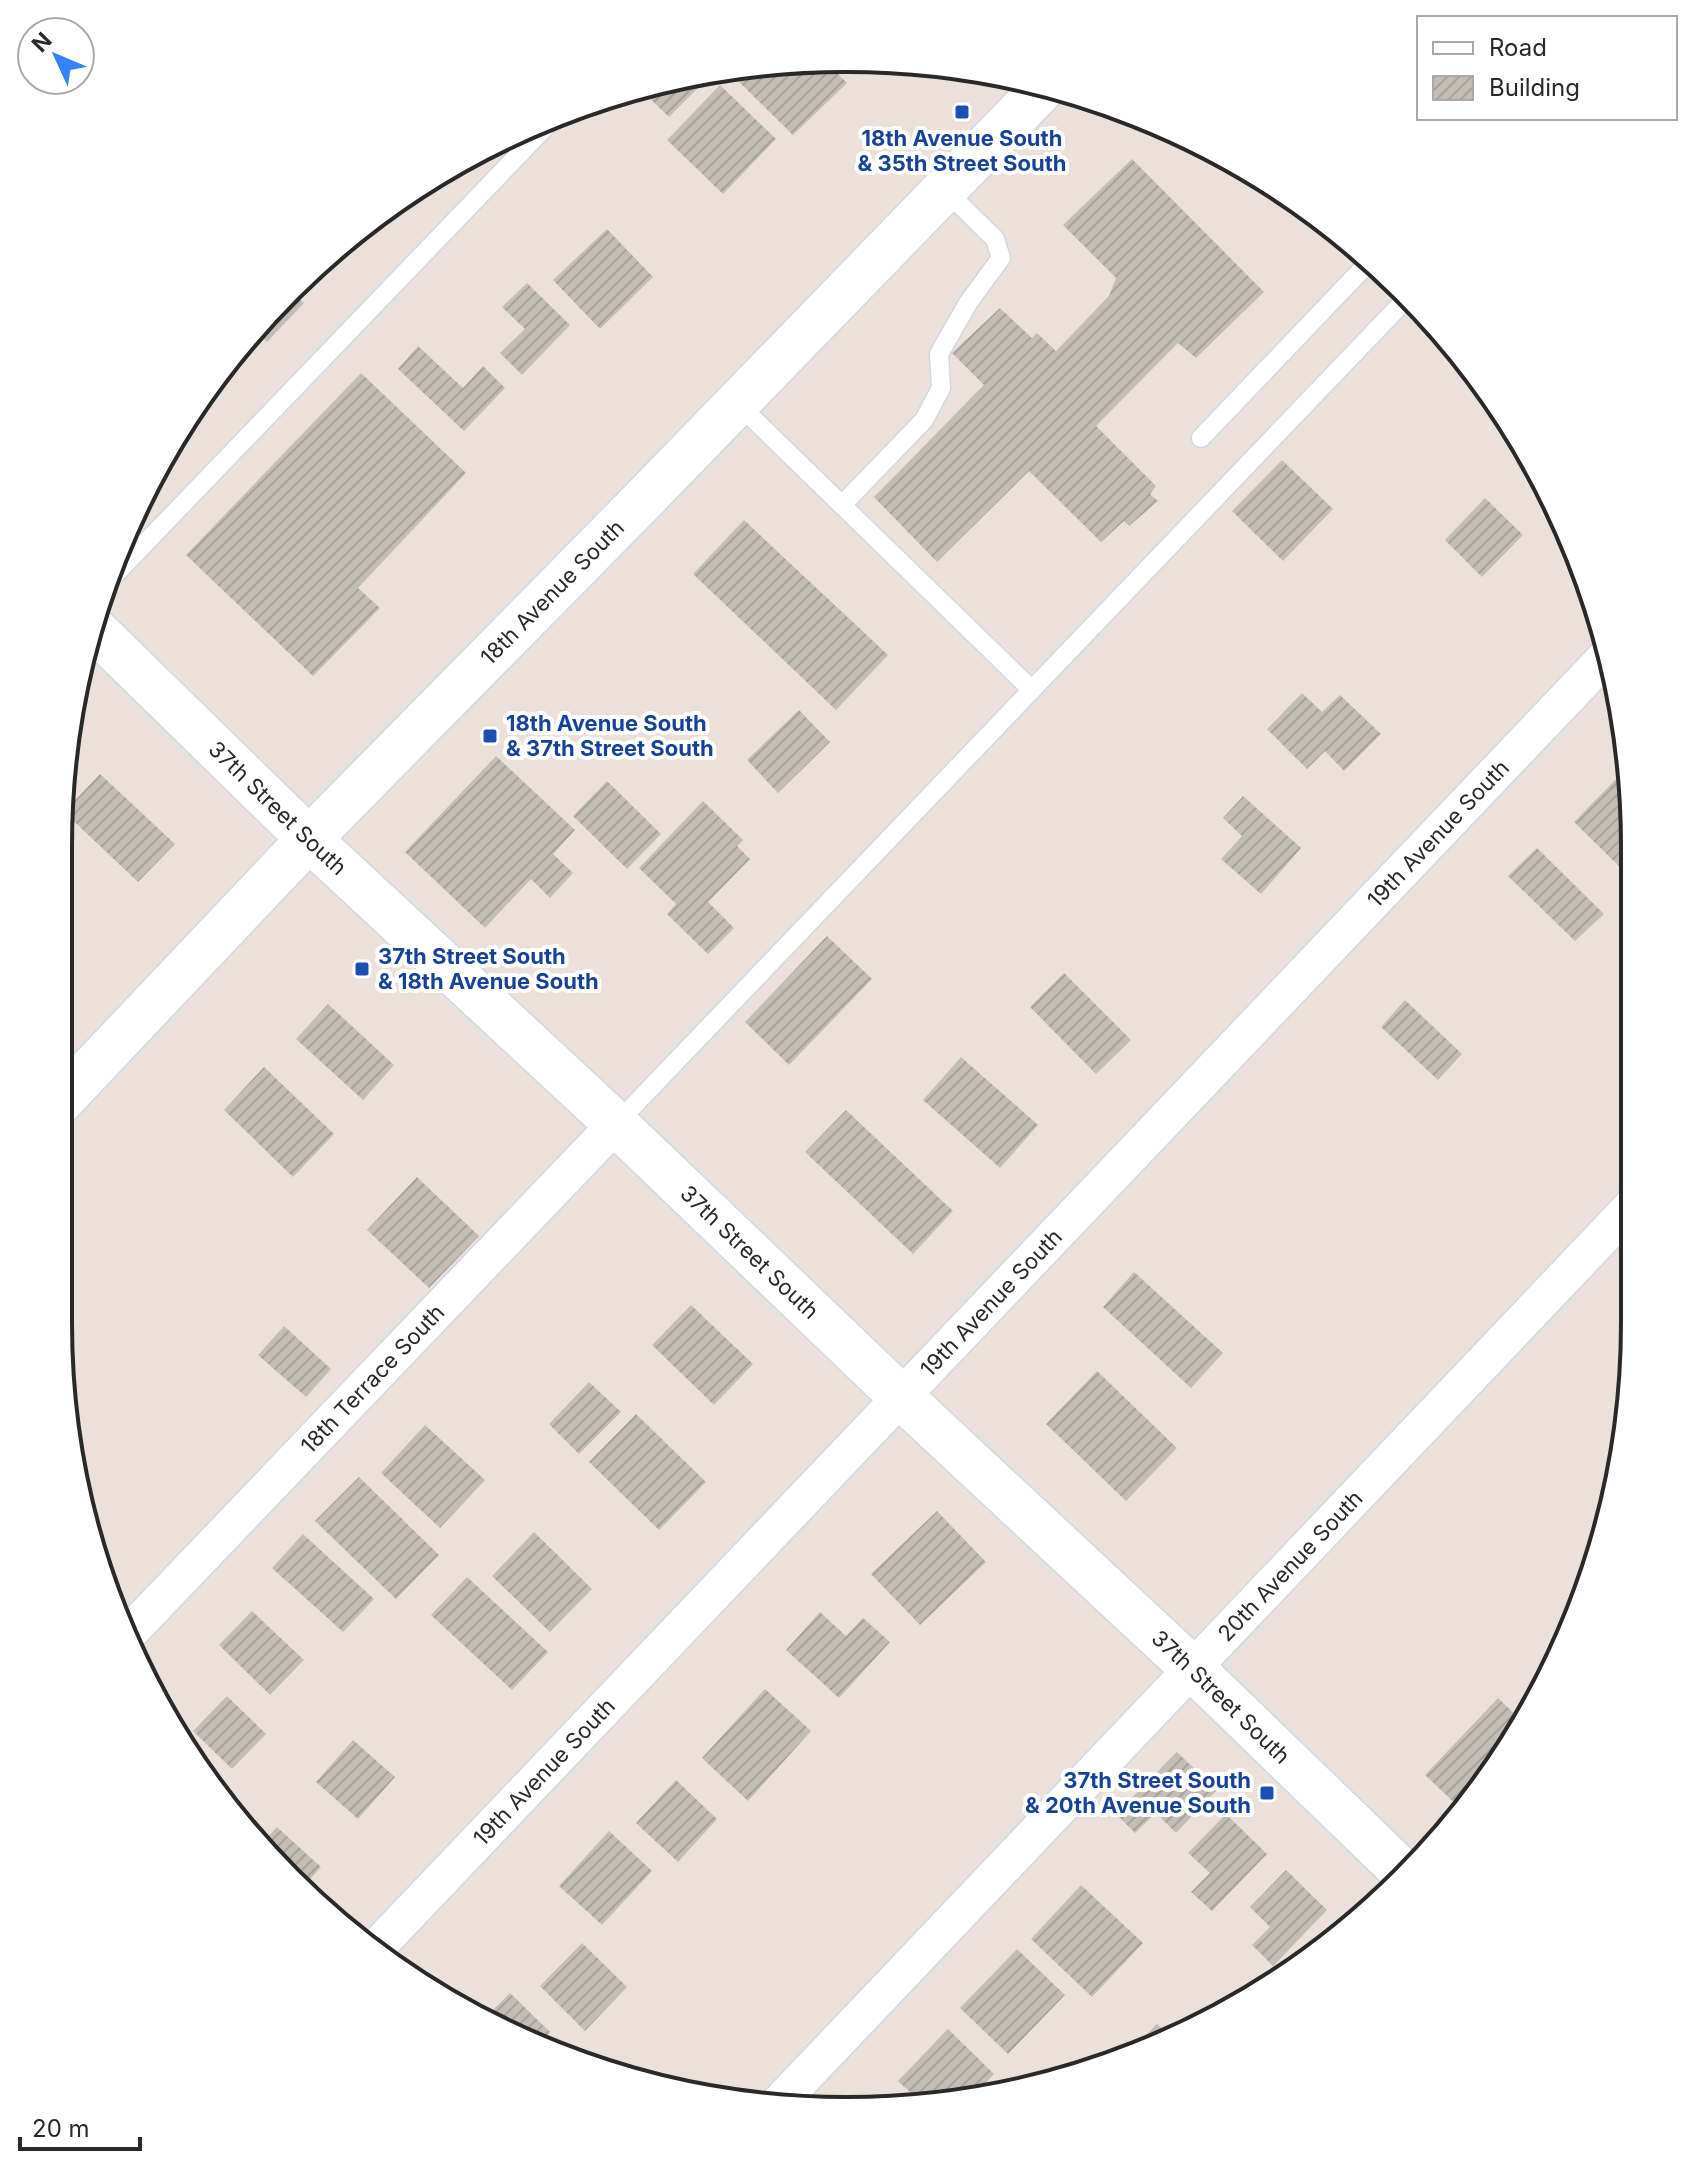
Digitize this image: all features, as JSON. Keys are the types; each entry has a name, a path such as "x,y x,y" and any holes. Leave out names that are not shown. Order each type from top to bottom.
{"street":[{"name":"18th Avenue South","path":"72,1089 309,839 1036,96"},
{"name":"37th Street South","path":"101,636 309,839 616,1124 900,1396 1194,1670 1397,1867"},
{"name":"19th Avenue South","path":"382,1942 1599,664"},
{"name":"18th Terrace South","path":"135,1627 616,1124"},
{"name":"20th Avenue South","path":"788,2094 1621,1218"}],"lane":[{"path":"126,563 535,138"},
{"path":"842,505 924,420 941,388 939,354 968,303 1001,258 995,239 946,191"},
{"path":"1201,438 1362,269"},
{"path":"616,1124 1400,305"},
{"path":"737,403 1032,690"}],"building":[{"path":"836,72 847,83 793,135 737,80"},
{"path":"720,85 776,139 723,194 667,140"},
{"path":"698,88 669,117 649,97"},
{"path":"1132,159 1264,292 1196,358 1178,343 1096,426 1156,486 1150,494 1158,501 1129,526 1124,521 1101,542 1029,471 937,562 874,497 984,385 952,353 1000,308 1032,338 1037,333 1056,351 1109,296 1116,278 1063,225"},
{"path":"607,229 653,277 600,329 553,280"},
{"path":"527,283 570,325 522,375 500,353 525,329 502,307"},
{"path":"300,299 304,303 267,342 263,338"},
{"path":"418,346 463,388 483,366 505,388 464,431 398,369"},
{"path":"361,373 466,473 358,588 380,608 313,676 186,555"},
{"path":"1282,460 1333,509 1283,561 1232,511"},
{"path":"1485,498 1523,535 1482,577 1445,540"},
{"path":"744,520 888,655 836,710 693,574"},
{"path":"1302,693 1322,712 1340,695 1381,734 1344,771 1325,751 1307,769 1267,729"},
{"path":"799,710 830,742 778,793 747,760"},
{"path":"496,756 575,830 553,854 573,873 550,898 531,879 485,928 405,852"},
{"path":"100,774 175,844 138,882 73,821 74,802"},
{"path":"1617,778 1621,868 1574,822"},
{"path":"607,781 661,834 627,869 573,816"},
{"path":"1243,796 1301,848 1261,894 1221,859 1242,836 1223,818"},
{"path":"703,801 743,840 737,846 750,859 708,902 734,928 708,954 667,914 676,904 639,868"},
{"path":"1537,848 1604,914 1575,941 1508,876"},
{"path":"827,936 872,979 789,1065 745,1022"},
{"path":"1064,973 1131,1040 1096,1074 1030,1007"},
{"path":"1405,1000 1462,1054 1438,1080 1381,1027"},
{"path":"328,1004 394,1065 363,1100 296,1039"},
{"path":"961,1057 1038,1125 1000,1168 923,1100"},
{"path":"264,1067 334,1134 293,1177 224,1110"},
{"path":"846,1110 953,1211 913,1254 805,1152"},
{"path":"417,1177 479,1236 429,1288 367,1230"},
{"path":"1134,1272 1223,1353 1191,1388 1103,1307"},
{"path":"691,1305 753,1364 714,1405 652,1345"},
{"path":"284,1326 331,1369 306,1397 258,1355"},
{"path":"1097,1371 1177,1448 1126,1501 1046,1424"},
{"path":"589,1382 621,1412 579,1454 549,1424"},
{"path":"636,1414 706,1482 659,1530 589,1462"},
{"path":"425,1425 485,1480 440,1528 381,1473"},
{"path":"359,1477 439,1555 396,1599 315,1521"},
{"path":"937,1511 986,1562 920,1625 871,1574"},
{"path":"534,1532 592,1589 550,1632 492,1576"},
{"path":"303,1534 374,1599 343,1632 272,1568"},
{"path":"467,1577 548,1652 512,1690 431,1615"},
{"path":"252,1611 304,1660 270,1695 219,1645"},
{"path":"820,1612 846,1636 863,1618 890,1642 839,1698 786,1650"},
{"path":"765,1689 811,1731 748,1801 702,1758"},
{"path":"227,1696 266,1734 232,1769 193,1731"},
{"path":"1498,1698 1515,1714 1454,1802 1425,1775"},
{"path":"353,1740 395,1777 358,1819 316,1782"},
{"path":"1177,1752 1217,1790 1176,1833 1156,1813 1135,1833 1116,1814"},
{"path":"676,1780 717,1819 678,1862 636,1823"},
{"path":"1226,1814 1267,1854 1212,1911 1191,1892 1210,1873 1188,1853"},
{"path":"277,1827 321,1867 309,1880 268,1837"},
{"path":"609,1831 652,1871 602,1925 559,1886"},
{"path":"1286,1870 1327,1910 1273,1966 1252,1945 1270,1927 1250,1907"},
{"path":"1081,1885 1143,1943 1092,1997 1031,1939"},
{"path":"582,1943 627,1987 585,2031 540,1986"},
{"path":"1017,1949 1065,1995 1008,2054 960,2008"},
{"path":"510,1993 550,2032 546,2036 492,2011"},
{"path":"1157,2024 1163,2029 1144,2038"},
{"path":"948,2029 994,2074 984,2084 912,2094 898,2081"}],"place":[{"name":"18th Avenue South & 35th Street South","path":"962,112"},
{"name":"18th Avenue South & 37th Street South","path":"490,736"},
{"name":"37th Street South & 18th Avenue South","path":"362,969"},
{"name":"37th Street South & 20th Avenue South","path":"1267,1793"}]}
